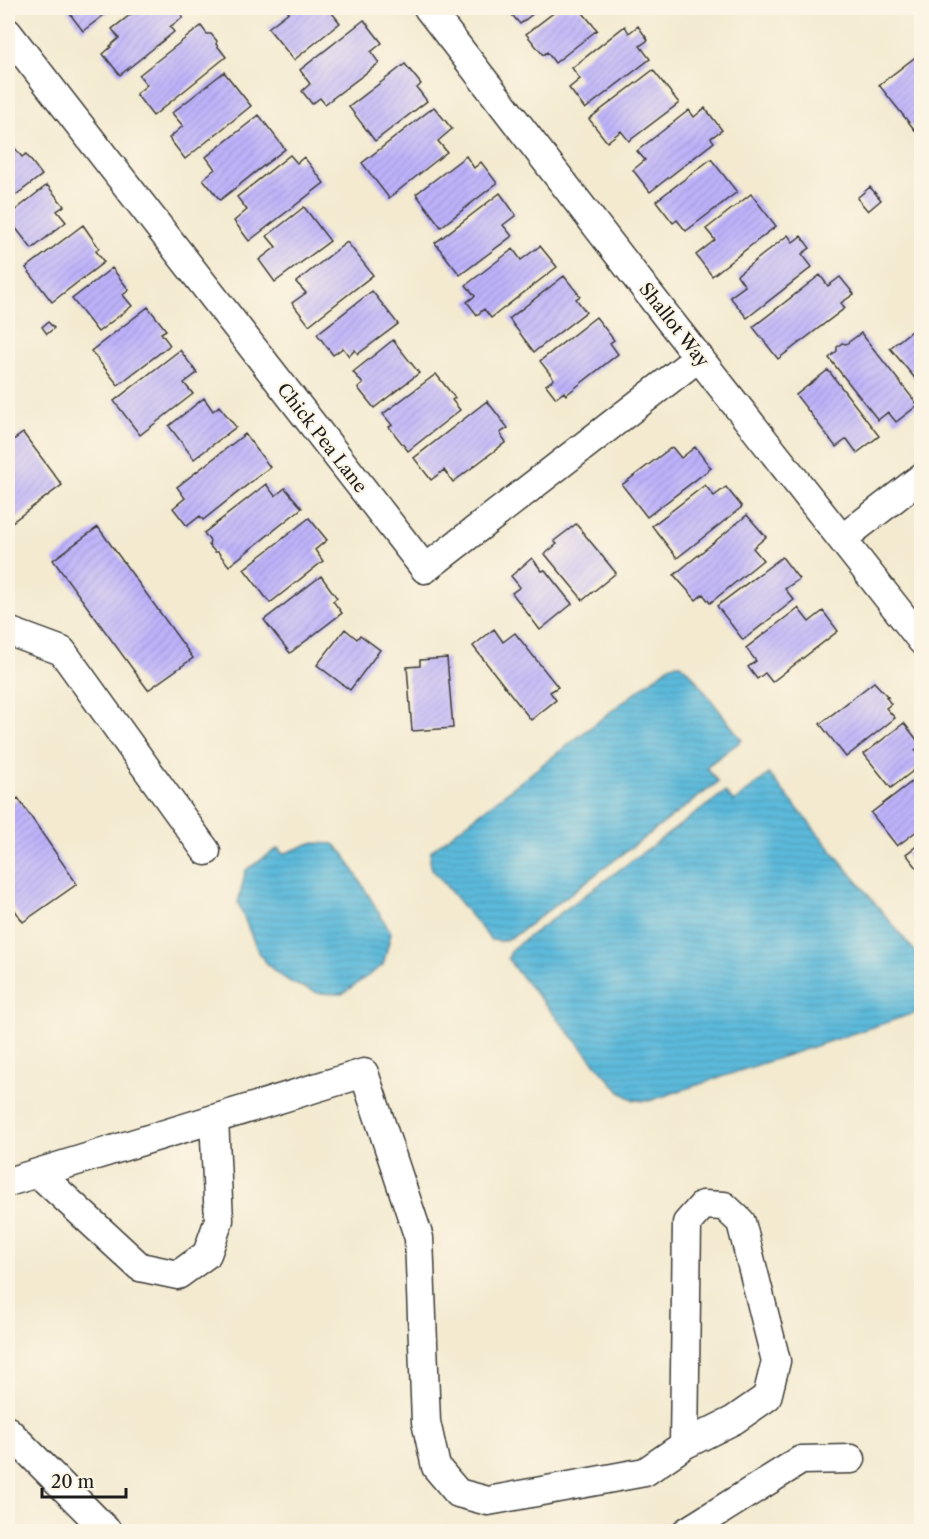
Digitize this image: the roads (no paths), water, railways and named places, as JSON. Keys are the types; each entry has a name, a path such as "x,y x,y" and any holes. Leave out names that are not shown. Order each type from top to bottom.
{"street":[{"name":"Shallot Way","path":"428,8 921,641"},
{"name":"Chick Pea Lane","path":"8,33 424,569 699,357"},
{"path":"842,539 921,477"},
{"path":"8,631 62,651 206,851"},
{"path":"8,1182 364,1073 419,1238 426,1422 436,1467 458,1493 488,1501 645,1472 684,1445 734,1420 767,1397 776,1361 741,1222 724,1206 703,1204 687,1224 684,1445"},
{"path":"38,1173 140,1267 178,1275 207,1254 219,1220 214,1119"},
{"path":"8,1431 108,1532"},
{"path":"686,1532 801,1460 851,1459"}],"water":[{"path":"680,664 689,671 742,740 706,767 718,782 514,936 502,941 491,940 432,869 431,851 671,665"},
{"path":"769,774 921,959 921,1011 649,1101 634,1100 620,1092 514,968 508,958 513,948 725,792 734,802"},
{"path":"311,843 334,844 344,854 391,933 383,965 342,994 318,993 292,983 274,971 259,954 238,903 246,870 278,848 283,854"}]}
